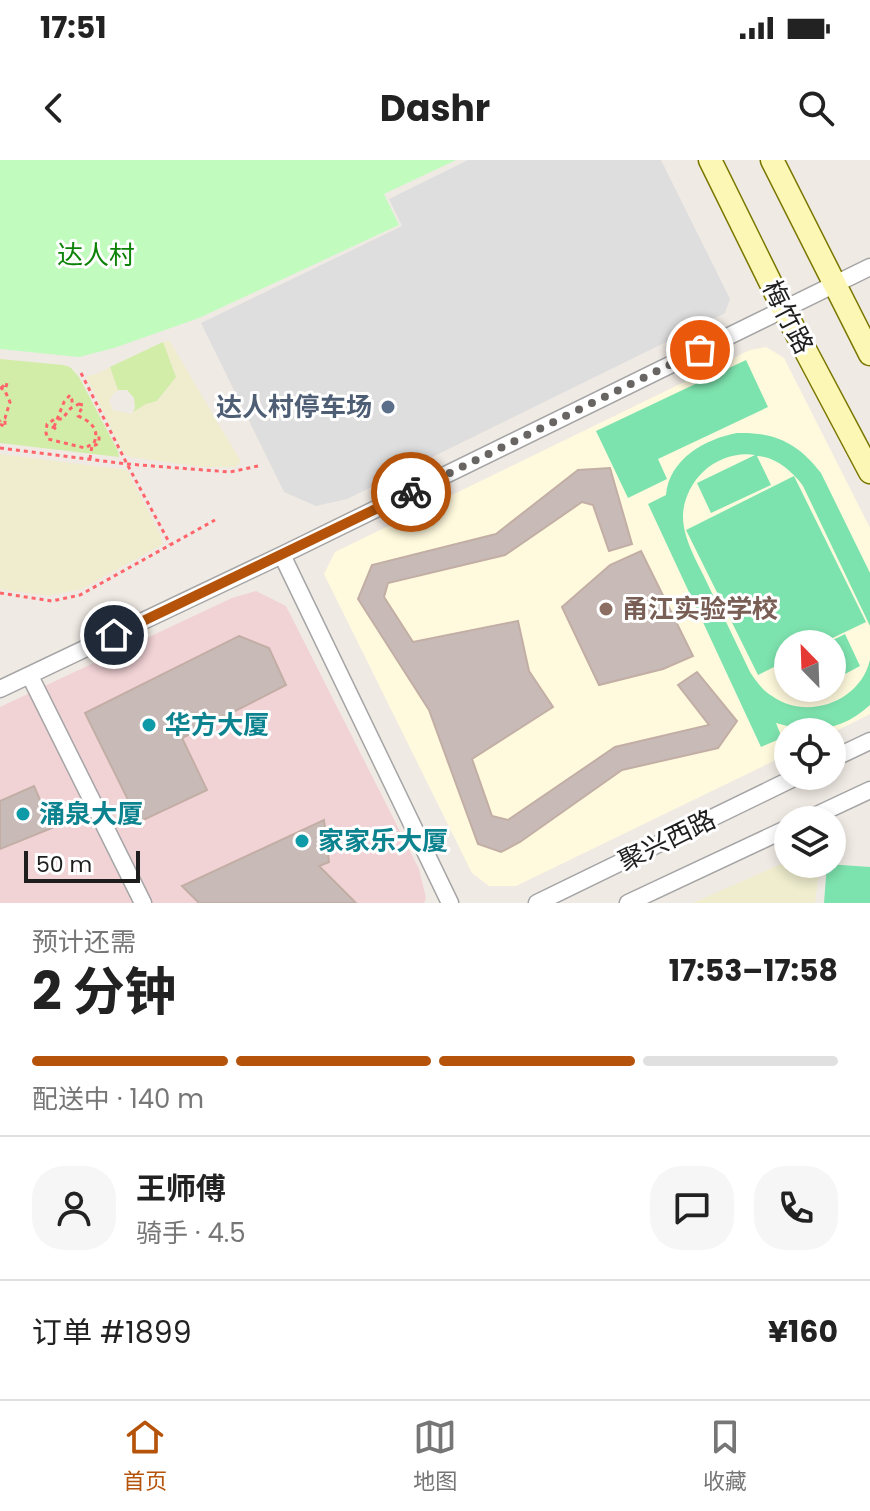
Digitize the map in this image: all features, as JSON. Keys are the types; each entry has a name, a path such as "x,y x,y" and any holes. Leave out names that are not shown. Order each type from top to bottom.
{"main road":[{"name":"梅竹路","path":"710,160 784,310 870,472"},
{"path":"772,160 870,354"}],"street":[{"path":"0,689 282,555 870,267"},
{"path":"282,555 450,903"},
{"path":"30,676 143,903"},
{"path":"846,752 870,741"},
{"name":"聚兴西路","path":"537,903 774,788"},
{"path":"836,806 870,790"},
{"path":"628,903 774,835"}],"path":[{"path":"81,373 170,545"},
{"path":"0,399 3,390"},
{"path":"0,423 5,427 10,406 3,390"},
{"path":"54,427 70,395 71,408"},
{"path":"82,404 78,416 90,422 99,436 96,445 80,447 50,441 46,436 50,422 62,419 71,408 82,404"},
{"path":"0,412 6,417"},
{"path":"90,459 92,445"},
{"path":"0,448 127,464 230,472 258,466"},
{"path":"0,593 52,601 80,595 215,520"}],"shaded area":[{"name":"达人村停车场","path":"468,160 661,160 730,299 725,313 347,499 316,506 284,492 201,323 402,226 389,199"},
{"path":"169,340 241,462 235,467 201,467 130,457 123,453 86,376 110,367 118,390 109,401 113,410 130,414 158,401 176,377 163,342"},
{"name":"甬江实验学校","path":"766,347 784,358 870,528 870,714 846,726 846,718 774,718 774,761 516,886 489,886 472,873 324,574 335,552 750,350"},
{"path":"0,454 127,470 163,544 82,589 48,596 0,589"},
{"path":"256,591 286,606 419,869 426,898 424,903 0,903 0,707 232,598"},
{"path":"774,867 774,878 818,878 815,903 693,903"}],"green space":[{"name":"达人村","path":"0,160 456,160 384,194 399,225 199,318 79,357 0,349"},
{"path":"163,342 176,377 157,401 133,412 134,398 127,390 118,390 110,367"},
{"path":"0,359 70,367 79,377 119,457 0,443"},
{"path":"746,360 768,407 658,459 667,479 628,498 596,431"},
{"path":"751,433 774,437 804,454 821,473 870,573 870,626 803,486 777,462 757,456 771,485 711,513 697,483 755,455 721,460 704,471 692,485 683,514 688,543 750,672 762,688 774,697 774,702 816,707 846,702 846,694 864,675 870,660 870,705 859,714 846,721 846,718 774,718 774,741 761,747 648,504 666,495 669,482 681,461 701,446 725,436"},
{"path":"794,476 866,622 846,632 774,630 774,667 758,675 686,530"},
{"path":"846,636 860,666 846,674"},
{"path":"846,865 870,867 870,903 824,903 826,878 846,878"}],"building":[{"path":"610,468 632,544 609,551 593,505 582,502 505,555 388,583 384,597 413,642 518,621 529,671 553,707 472,759 492,816 508,820 615,747 709,725 678,685 697,672 737,721 718,748 622,770 501,852 478,844 429,710 358,599 372,565 496,534 578,470"},
{"path":"641,551 693,656 663,669 599,685 562,607 610,565"},
{"name":"华方大厦","path":"239,636 269,648 286,685 182,738 207,790 139,822 85,713"},
{"name":"涌泉大厦","path":"34,786 52,828 0,849 0,801"},
{"name":"家家乐大厦","path":"324,820 329,862 319,866 356,903 199,903 182,886"}],"way so far":[{"path":"411,492 700,350"}],"place":[{"name":"达人村停车场","path":"388,407"},
{"name":"甬江实验学校","path":"606,609"},
{"name":"华方大厦","path":"149,725"},
{"name":"涌泉大厦","path":"23,814"},
{"name":"家家乐大厦","path":"302,841"}],"route":[{"path":"114,635 411,492"}]}
